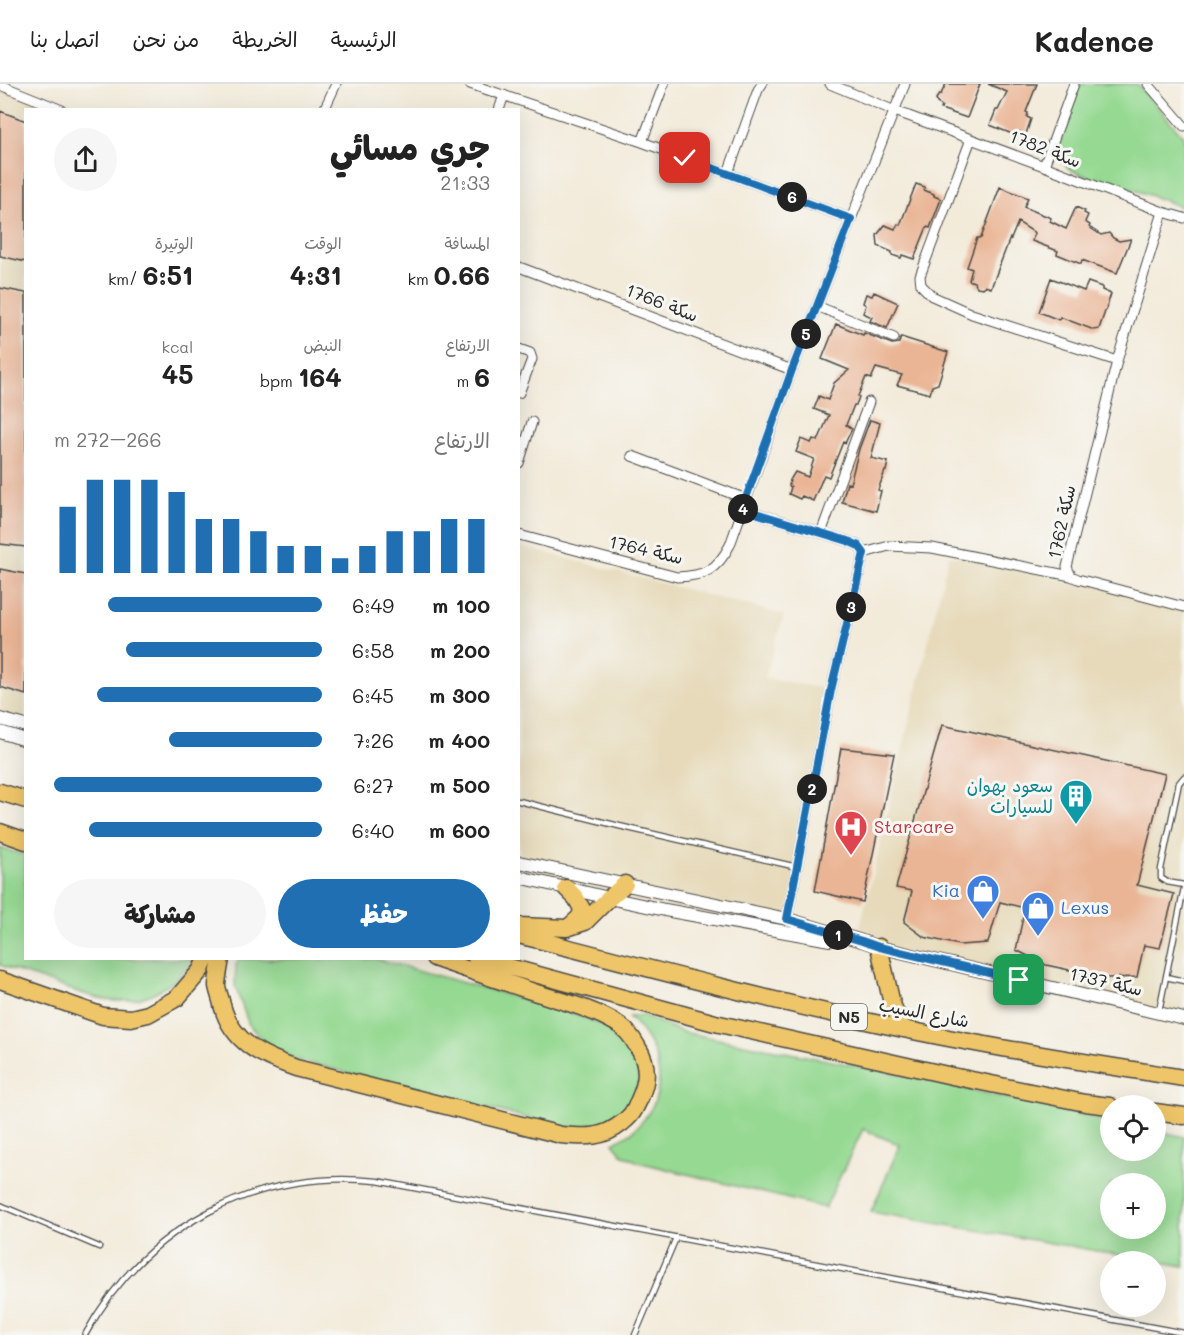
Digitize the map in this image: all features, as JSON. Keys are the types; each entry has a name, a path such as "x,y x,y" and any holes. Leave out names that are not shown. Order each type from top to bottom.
{"highway":[{"path":"0,792 24,799"},
{"path":"0,832 24,841"},
{"path":"0,838 24,842"},
{"path":"520,926 567,928 585,922 625,884"},
{"path":"566,888 576,898 582,909 580,917 567,928"},
{"name":"شارع السيب","path":"520,935 779,1002 903,1029 1184,1078"},
{"path":"879,947 892,1004 903,1029"},
{"path":"0,981 104,1016 131,1018 148,1014 177,998 201,970 205,960"},
{"path":"221,960 217,987 224,1013 236,1033 250,1048 270,1059 296,1068 561,1135 588,1137 602,1135 632,1115 642,1096 646,1080 646,1066 631,1036 617,1023 588,1010 440,960"},
{"name":"N5","path":"483,960 715,1023 952,1076 1100,1104"},
{"path":"1166,1114 1184,1116"}],"street":[{"path":"325,108 336,84"},
{"path":"470,84 642,142 851,219"},
{"path":"642,142 664,84"},
{"path":"728,174 762,84"},
{"name":"سكة 1782","path":"830,84 895,111 1184,218"},
{"name":"سكة 1764","path":"520,535 677,577 705,573 716,566 730,545 792,370 905,84"},
{"path":"1044,166 1074,84"},
{"path":"1148,84 1184,126"},
{"path":"0,85 57,108"},
{"path":"500,108 504,95"},
{"path":"970,139 920,276 921,285 932,296 972,314 1117,361"},
{"name":"سكة 1762","path":"1163,212 1117,361 1067,567 1071,576 1184,607"},
{"name":"سكة 1766","path":"520,267 792,370"},
{"path":"817,306 894,338"},
{"path":"520,349 530,353 532,359 520,390"},
{"path":"821,533 869,402"},
{"path":"520,460 532,422"},
{"path":"632,456 746,499"},
{"path":"742,509 848,541 859,546 864,553 831,690 787,919"},
{"path":"864,553 888,546 932,548 1071,576"},
{"path":"0,719 24,725"},
{"path":"0,732 24,739"},
{"path":"520,862 787,919 879,947"},
{"path":"520,877 665,910 789,931 856,946 879,947"},
{"name":"سكة 1737","path":"879,947 1184,1019"}],"lane":[{"path":"1159,1013 1184,886 1167,882 1161,878 1161,869 1179,783 1184,777"},
{"path":"520,801 797,867"},
{"path":"1166,977 1184,981"},
{"path":"85,1335 122,1281 146,1256 199,1217 249,1194 291,1183 334,1179 377,1181 1184,1333"},
{"path":"0,1205 99,1246"},
{"path":"635,1335 676,1238"}],"shaded area":[{"path":"0,85 59,108 24,108 24,740 0,732"},
{"path":"520,546 784,615 765,678 831,690 787,919 860,927 949,555 1071,576 1184,607 1184,1019 879,947 857,946 520,877"}],"green space":[{"path":"1079,84 1137,84 1184,137 1184,208 1141,192 1083,175 1064,164 1058,153 1057,141"},
{"path":"0,848 24,855 24,960 192,960 170,984 149,995 126,1001 96,998 0,965"},
{"path":"238,960 381,960 573,1013 606,1027 622,1039 636,1063 639,1074 638,1085 628,1105 610,1120 590,1127 562,1127 294,1059 268,1046 249,1025 235,986 236,965"},
{"path":"642,1015 682,1032 894,1073 1100,1119 1100,1161 1166,1161 1166,1133 1184,1137 1184,1266 1166,1263 1166,1251 1100,1252 871,1212 900,1145 863,1129 825,1208 638,1162 622,1154 613,1143 631,1133 645,1118 658,1089 659,1074 656,1059 641,1030 629,1017"}],"building":[{"path":"946,84 980,84 967,118 941,109 942,106 937,103 936,99"},
{"path":"988,84 1037,84 1026,112 1027,117 1031,119 1026,134 1019,132 1017,136 990,125 1007,92"},
{"path":"0,111 24,120 24,262 0,256"},
{"path":"916,184 925,187 924,190 941,199 930,228 927,227 914,259 902,255 901,258 878,246 877,235 885,225 895,229 898,224 900,225"},
{"path":"1000,187 1028,198 1024,207 1051,218 1050,221 1066,229 1076,207 1085,211 1084,213 1088,215 1085,222 1101,235 1109,233 1119,241 1131,239 1117,273 1082,260 1081,264 1057,254 1058,251 1032,241 1035,233 1018,222 991,288 977,287 969,280 972,269 967,267 977,238 981,238"},
{"path":"1051,278 1084,291 1088,282 1102,287 1102,290 1111,294 1099,329 1094,330 1039,312"},
{"path":"0,288 24,293 24,547 0,544"},
{"path":"874,292 898,303 887,328 870,321 872,317 863,313 866,294 872,296"},
{"path":"836,324 892,344 899,343 901,337 948,352 938,384 932,386 930,394 897,385 902,375 876,368 871,379 866,377 846,425 852,429 845,443 843,442 829,477 824,475 813,501 802,496 800,499 789,494 790,480 795,472 808,477 814,459 796,452 801,439 811,443 813,439 818,441 829,415 814,409 819,396 828,400 834,383 849,370 822,359"},
{"path":"870,420 880,423 871,458 888,462 878,490 881,491 876,511 842,502"},
{"path":"0,569 24,574 24,694 0,687"},
{"name":"سعود بهوان للسيارات","path":"942,725 1165,774 1137,885 1174,894 1160,948 1144,945 1137,977 1107,978 1046,965 1016,950 1025,908 1000,902 988,943 959,945 924,937 904,922 912,891 896,888"},
{"path":"841,748 894,754 863,902 815,891"}],"place":[{"name":"سعود بهوان للسيارات","path":"1076,825"},
{"name":"Starcare","path":"851,856"},
{"name":"Kia","path":"983,920"},
{"name":"Lexus","path":"1038,937"}],"route":[{"path":"685,158 851,219 792,370 742,509 848,541 859,546 864,553 831,690 787,919 879,947 1019,980"}]}
